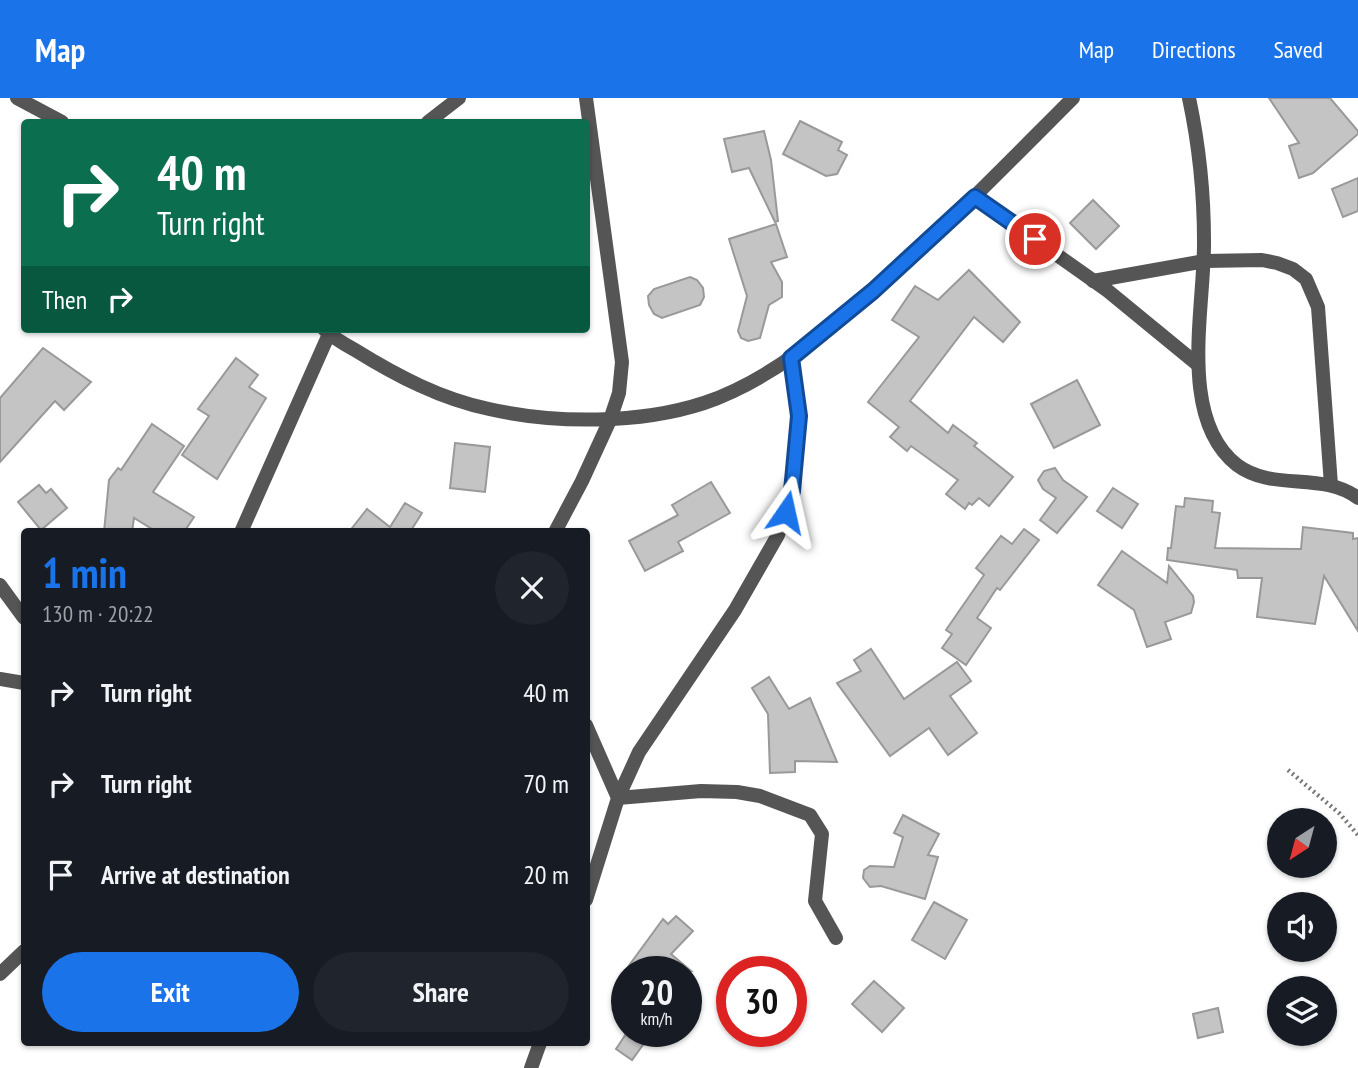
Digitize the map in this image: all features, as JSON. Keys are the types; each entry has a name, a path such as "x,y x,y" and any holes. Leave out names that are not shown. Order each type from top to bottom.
{"street":[{"path":"16,98 56,119"},
{"path":"432,119 459,98"},
{"path":"586,98 589,119"},
{"path":"329,333 392,372 426,389 469,405 514,415 610,420 703,403 737,389 791,358 876,288 975,197 1073,98"},
{"path":"1189,98 1203,192 1205,261 1197,364 1207,418 1216,440 1237,465 1259,477 1331,485 1358,498"},
{"path":"557,528 610,420 619,393 622,362 590,127"},
{"path":"975,197 1093,281 1197,364"},
{"path":"1093,281 1205,261 1262,260 1277,262 1306,279 1318,307 1331,485"},
{"path":"243,528 327,333"},
{"path":"590,887 618,798 639,752 735,610 778,535 792,491 799,416 791,358"},
{"path":"0,585 21,614"},
{"path":"0,679 21,682"},
{"path":"590,734 618,798"},
{"path":"618,798 701,791 737,792 760,796 810,815 822,834 815,901 836,938"},
{"path":"0,974 21,954"},
{"path":"531,1068 539,1046"}],"path":[{"path":"1288,770 1339,813 1358,835"}],"building":[{"path":"1269,98 1330,98 1358,134 1313,173 1299,178 1289,146 1299,143"},
{"path":"800,121 842,142 838,150 847,155 837,174 826,176 783,154"},
{"path":"764,131 771,160 778,221 775,222 749,168 732,172 724,139"},
{"path":"1358,178 1358,211 1343,217 1332,189"},
{"path":"1093,200 1119,226 1096,249 1070,223"},
{"path":"776,224 787,257 771,262 782,282 782,297 769,305 760,338 748,341 741,338 738,331 747,296 729,239"},
{"path":"969,270 1020,322 1003,342 974,317 910,401 948,433 953,425 977,443 974,446 1013,477 989,506 979,498 972,505 969,503 965,509 946,494 958,480 911,446 907,451 890,437 899,427 868,402 919,337 892,320 915,286 938,300"},
{"path":"690,277 697,280 703,288 704,297 700,305 662,318 654,314 648,296 654,289"},
{"path":"43,348 91,382 64,410 55,401 0,462 0,398"},
{"path":"236,358 258,375 249,387 266,398 217,479 182,455 209,416 198,409"},
{"path":"1077,380 1100,425 1054,448 1031,404"},
{"path":"152,424 184,446 153,492 194,517 187,528 150,528 134,518 133,528 104,528 109,480 118,468 121,470"},
{"path":"455,443 490,447 485,492 450,488"},
{"path":"1055,468 1063,480 1087,497 1057,533 1040,520 1056,498 1043,489 1038,480 1044,471"},
{"path":"711,482 730,513 678,542 683,551 645,571 629,541 678,515 672,505"},
{"path":"39,485 46,493 51,489 67,508 43,528 39,528 18,502"},
{"path":"1113,488 1138,504 1122,528 1097,511"},
{"path":"1185,498 1213,501 1212,512 1220,513 1215,548 1301,549 1303,527 1353,533 1353,539 1358,538 1358,631 1324,576 1315,624 1257,617 1262,578 1238,578 1237,570 1167,560 1176,506 1184,507"},
{"path":"405,503 422,513 413,528 352,528 367,509 390,527"},
{"path":"1024,529 1039,540 1000,590 997,588 977,618 991,628 966,665 942,648 952,634 946,630 984,575 976,568 1001,536 1012,544"},
{"path":"1122,551 1167,583 1169,566 1193,596 1191,613 1165,622 1171,639 1147,647 1134,610 1098,585"},
{"path":"871,649 904,699 957,662 971,681 950,696 977,733 948,755 929,728 890,756 837,683 861,671 854,660"},
{"path":"769,677 789,709 810,698 837,762 795,761 795,772 770,773 768,714 752,688"},
{"path":"903,815 939,834 928,855 938,857 925,899 881,886 870,887 863,878 864,870 870,866 894,867 903,837 894,833"},
{"path":"934,902 967,920 945,959 912,940"},
{"path":"676,916 693,931 671,954 673,956 636,956 663,919 668,924"},
{"path":"874,981 904,1008 882,1032 852,1004"},
{"path":"1218,1008 1223,1032 1198,1038 1193,1014"},
{"path":"617,1047 641,1047 632,1060 616,1049"}],"route":[{"path":"786,512 792,491 799,416 791,358 873,291 975,197 1035,239"}]}
